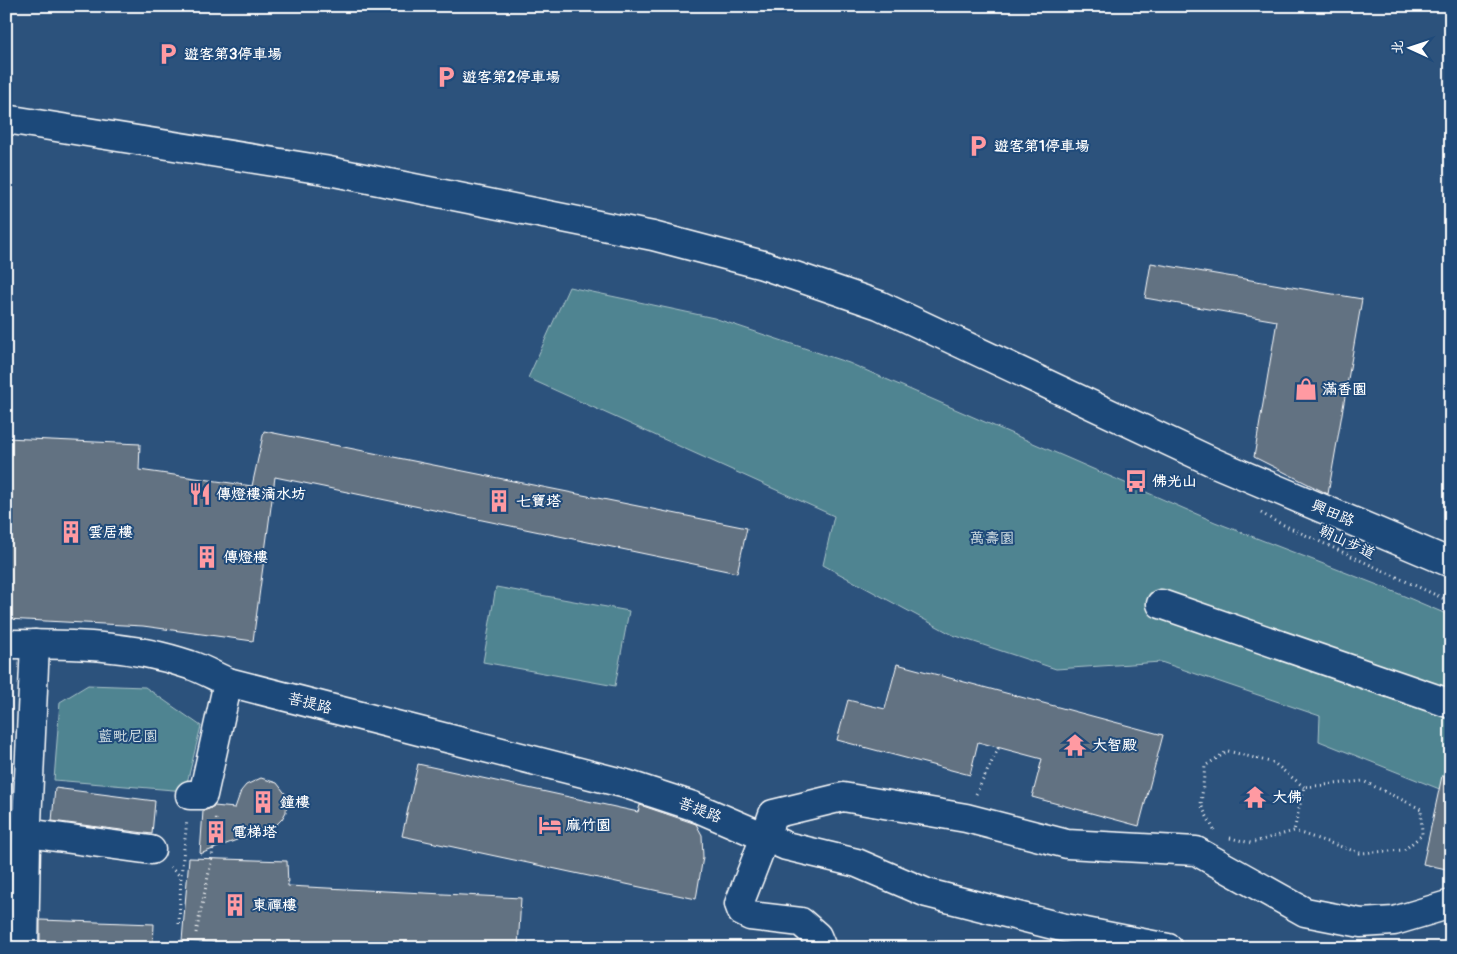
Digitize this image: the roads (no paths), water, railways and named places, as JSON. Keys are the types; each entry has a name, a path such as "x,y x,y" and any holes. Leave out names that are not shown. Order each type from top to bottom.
{"street":[{"name":"興田路","path":"6,120 324,170 653,236 763,265 879,305 1215,463 1451,563"},
{"path":"1161,604 1451,704"},
{"name":"菩提路","path":"6,644 91,645 152,654 191,665 228,682 626,784 693,806 786,846 857,863 927,893 1065,928 1168,948"},
{"path":"24,948 34,644"},
{"path":"190,795 203,795 228,682"},
{"path":"822,948 817,936 801,922 750,916 742,912 739,904 773,814 843,798 966,818 1067,844 1196,851 1305,912 1361,923 1394,922 1451,904"},
{"path":"27,833 151,850"}],"place":[{"name":"遊客第3停車場","path":"168,54"},
{"name":"遊客第2停車場","path":"446,77"},
{"name":"遊客第1停車場","path":"978,146"},
{"name":"滿香園","path":"1306,389"},
{"name":"佛光山","path":"1136,481"},
{"name":"傳燈樓滴水坊","path":"200,494"},
{"name":"七寶塔","path":"499,501"},
{"name":"雲居樓","path":"71,532"},
{"name":"傳燈樓","path":"207,557"},
{"name":"大智殿","path":"1075,745"},
{"name":"大佛","path":"1255,797"},
{"name":"鐘樓","path":"263,802"},
{"name":"麻竹園","path":"550,825"},
{"name":"電梯塔","path":"216,832"},
{"name":"東禪樓","path":"235,905"}],"park label":[{"name":"萬壽園","path":"992,538"},
{"name":"藍毗尼園","path":"128,736"}]}
